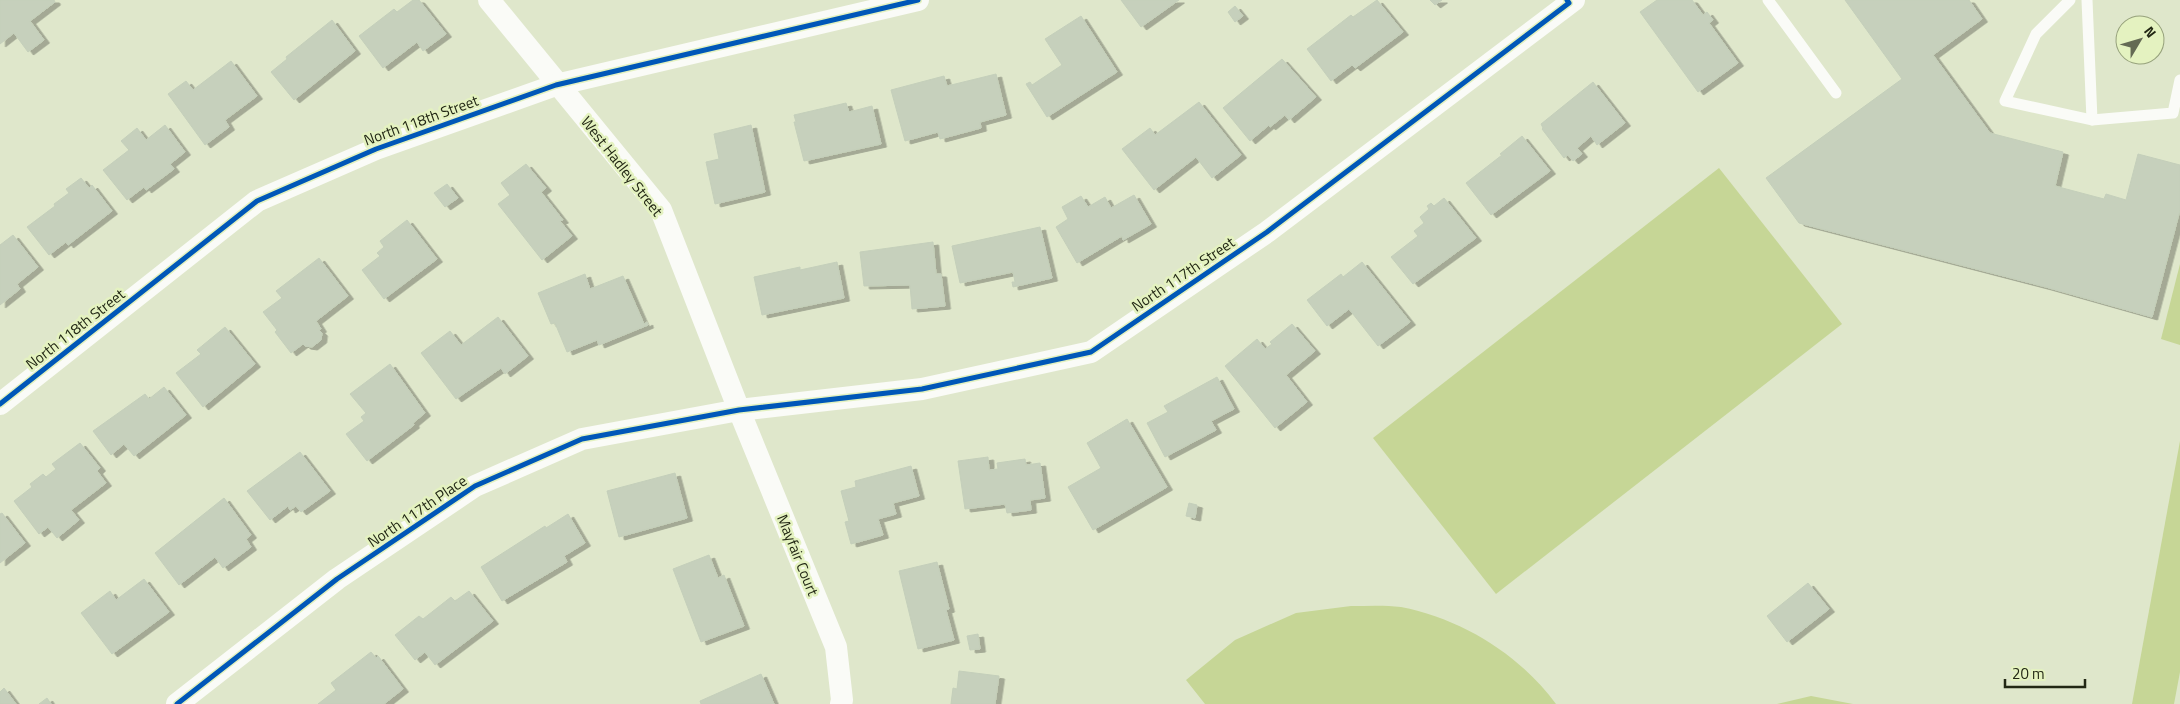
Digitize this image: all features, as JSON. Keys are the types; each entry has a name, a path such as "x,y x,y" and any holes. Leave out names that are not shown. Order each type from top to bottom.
{"street":[{"name":"West Hadley Street","path":"488,0 556,85 661,210 739,410"},
{"name":"North 118th Street","path":"0,404 257,201 376,149 556,85 918,0"},
{"name":"North 117th Street","path":"739,410 922,389 1091,352 1267,232 1570,1"},
{"name":"North 117th Place","path":"177,704 338,579 476,486 582,439 739,410"},
{"name":"Mayfair Court","path":"739,410 836,647 841,704"}],"lane":[{"path":"1768,0 1836,92"},
{"path":"2070,0 2036,34 2005,101 2092,120 2174,112 2180,80"},
{"path":"2087,0 2092,120"}],"green space":[{"path":"1719,168 1842,324 1496,594 1373,438"},
{"path":"2180,264 2180,345 2161,339"},
{"path":"2180,441 2180,672 2174,704 2132,704"},
{"path":"1351,606 1401,607 1446,620 1467,630 1507,654 1525,669 1556,704 1205,704 1186,680 1235,640 1296,613"},
{"path":"1811,696 1853,704 1777,704"}],"building":[{"path":"0,0 54,0 55,2 30,21 44,40 28,52 14,33 0,44"},
{"path":"413,0 419,0 446,34 423,51 417,42 383,68 359,36 394,9 397,12"},
{"path":"1121,0 1179,0 1141,27"},
{"path":"1377,0 1403,32 1355,68 1352,65 1331,81 1307,49 1351,15 1353,17"},
{"path":"1430,0 1442,0 1435,5"},
{"path":"1657,0 1692,0 1703,15 1707,12 1713,20 1709,23 1738,63 1698,92 1640,12"},
{"path":"1845,0 1969,0 1982,19 1933,55 1990,133 2063,152 2055,186 2104,199 2106,194 2126,200 2138,154 2180,165 2180,210 2152,317 2046,287 1799,223 1766,178 1902,79"},
{"path":"1235,6 1243,16 1235,22 1228,12"},
{"path":"1081,16 1117,72 1047,117 1026,84 1030,82 1032,85 1062,65 1045,39"},
{"path":"332,20 355,51 294,100 271,72 287,59 286,57"},
{"path":"1282,59 1316,97 1289,120 1285,115 1270,127 1269,125 1250,141 1223,108"},
{"path":"231,61 257,96 225,120 229,127 205,145 168,94 186,81 193,90"},
{"path":"996,74 1006,115 980,122 981,128 940,139 938,132 905,141 891,90 944,76 947,86"},
{"path":"1593,82 1625,123 1597,145 1591,136 1577,148 1582,154 1573,161 1568,155 1564,158 1542,129 1541,124"},
{"path":"1199,102 1241,155 1212,178 1196,157 1154,190 1122,149 1150,128 1155,135"},
{"path":"846,103 849,112 872,106 881,144 804,161 794,115"},
{"path":"165,125 185,152 170,164 174,169 146,190 144,187 127,200 103,170 129,150 121,141 137,128 146,140"},
{"path":"751,125 765,192 715,204 706,162 719,159 714,134"},
{"path":"1522,136 1550,171 1491,215 1466,183 1502,155 1500,154"},
{"path":"526,164 546,188 541,192 563,220 560,221 572,236 542,260 498,204 510,195 501,183"},
{"path":"81,178 89,188 92,185 112,211 68,245 66,242 49,255 27,227 55,206 54,204 69,193 66,189"},
{"path":"447,184 458,198 445,207 434,193"},
{"path":"1134,195 1151,224 1123,240 1122,236 1077,263 1056,227 1068,219 1062,207 1081,196 1088,207 1105,197 1111,208"},
{"path":"1444,198 1476,238 1413,284 1391,257 1418,236 1414,231 1424,223 1420,217 1429,209 1427,206 1431,203 1434,206"},
{"path":"407,220 437,259 384,299 362,270 380,256 377,253 384,247 380,241"},
{"path":"1040,227 1052,278 1013,287 1012,282 1015,282 1013,272 960,283 952,246"},
{"path":"13,235 38,267 17,284 20,289 0,305 0,245"},
{"path":"933,242 936,274 941,274 945,306 912,309 910,285 864,286 860,252"},
{"path":"319,258 348,296 316,321 321,329 319,330 322,333 321,340 312,347 303,344 291,353 263,312 282,298 276,291"},
{"path":"837,262 844,298 762,315 754,277 800,267 800,270"},
{"path":"1362,262 1410,322 1378,346 1349,309 1327,326 1307,300 1341,274 1343,277"},
{"path":"585,274 590,289 623,276 644,324 647,322 648,325 599,345 597,340 567,352 555,323 551,324 538,293"},
{"path":"498,317 528,356 505,374 501,368 456,399 421,353 450,331 461,345"},
{"path":"1292,324 1315,351 1286,375 1307,402 1275,428 1225,366 1257,339 1265,349 1272,344 1270,342"},
{"path":"225,327 255,364 203,407 176,373 201,354 197,350"},
{"path":"390,364 425,413 413,423 414,425 367,461 346,434 364,421 361,417 366,413 350,394"},
{"path":"1217,377 1234,409 1211,421 1216,430 1165,457 1147,423 1168,412 1164,406"},
{"path":"164,387 186,415 134,456 124,444 111,455 93,431 145,394 149,399"},
{"path":"1127,419 1167,487 1093,530 1068,487 1101,468 1087,443"},
{"path":"80,443 100,468 97,471 106,483 71,510 79,520 57,538 48,527 39,534 14,501 32,487 30,484 43,474 46,477 56,469 52,464"},
{"path":"300,452 330,491 301,512 296,506 290,510 288,506 270,520 247,491"},
{"path":"988,457 989,470 998,469 997,463 1025,459 1026,465 1040,463 1045,498 1030,500 1031,510 1007,513 1005,504 965,509 958,461"},
{"path":"911,466 919,496 893,503 896,514 878,519 883,535 851,544 845,522 849,521 841,491 856,487 855,481"},
{"path":"675,473 687,518 619,537 607,491"},
{"path":"224,498 251,535 246,539 251,547 223,568 215,557 179,585 155,553"},
{"path":"1189,503 1197,505 1195,518 1186,516"},
{"path":"2,513 25,543 0,563 0,514"},
{"path":"568,514 585,543 564,556 567,562 502,601 481,567 545,526 546,528"},
{"path":"709,555 718,578 724,575 744,626 701,642 673,569"},
{"path":"937,562 949,609 946,610 954,640 918,649 899,571"},
{"path":"144,579 169,612 112,654 81,613 110,591 116,600"},
{"path":"1808,583 1829,609 1787,642 1767,616"},
{"path":"469,591 493,621 435,665 425,652 415,660 395,635 419,616 423,619 451,597 455,601"},
{"path":"978,634 980,649 970,650 967,636"},
{"path":"371,652 376,658 378,656 403,689 384,704 318,704 336,690 331,683"},
{"path":"959,671 999,676 995,704 951,704 953,688 957,689"},
{"path":"761,674 774,704 701,704 700,701"},
{"path":"4,688 16,704 0,704 0,692"},
{"path":"47,698 51,704 39,704"}],"cycle path":[{"path":"0,404 257,201 376,149 556,85 918,0"},
{"path":"177,704 337,579 475,486 582,439 739,410 922,389 1091,352 1267,232 1569,3 1567,0"}]}
